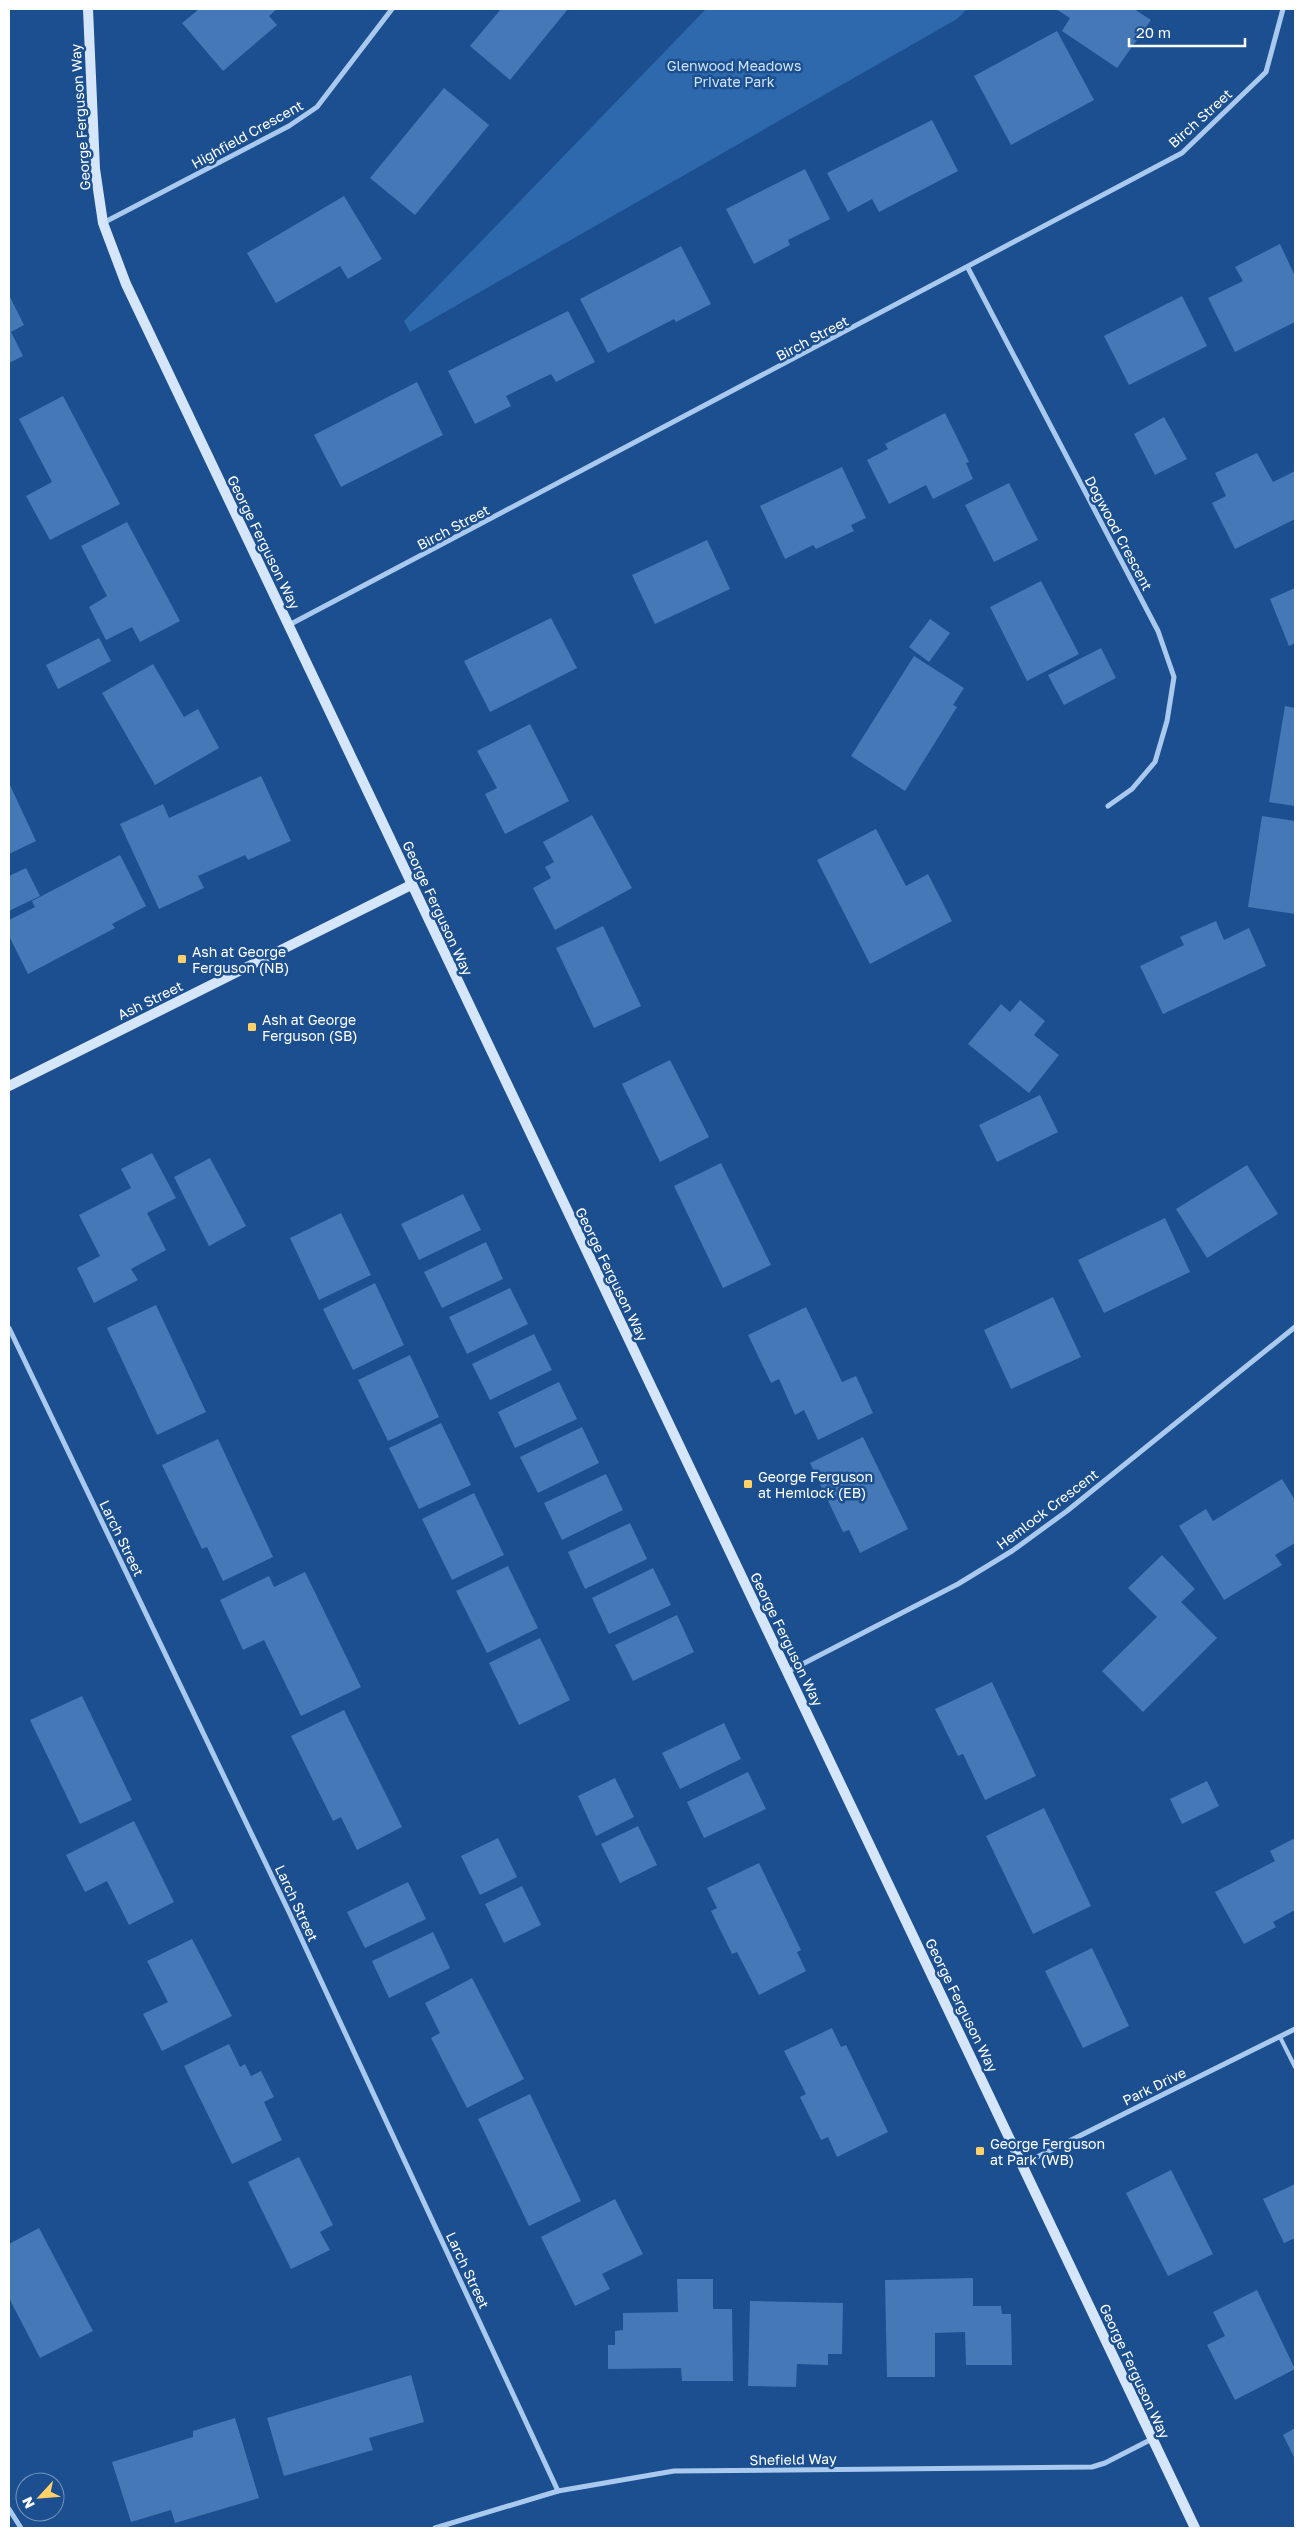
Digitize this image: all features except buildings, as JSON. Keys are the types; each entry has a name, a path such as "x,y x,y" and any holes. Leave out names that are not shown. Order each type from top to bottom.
{"main road":[{"name":"George Ferguson Way","path":"88,9 95,169 103,223 126,284 1195,2528"},
{"name":"Ash Street","path":"9,1086 411,885"}],"street":[{"name":"Highfield Crescent","path":"103,223 288,126 318,107 392,9"},
{"name":"Birch Street","path":"289,625 968,268 1182,153 1266,72 1283,9"},
{"name":"Dogwood Crescent","path":"968,268 1158,631 1174,677 1167,721 1155,762 1132,789 1108,806"},
{"name":"Hemlock Crescent","path":"787,1672 941,1593 1012,1551 1067,1510 1295,1327"},
{"name":"Larch Street","path":"9,1328 289,1912 558,2491"},
{"name":"Park Drive","path":"1023,2164 1295,2029"},
{"name":"Shefield Way","path":"435,2528 558,2491 674,2471 1092,2467 1106,2463 1152,2439"},
{"path":"9,2508 21,2528"}],"lane":[{"path":"1280,2037 1295,2067"}],"green space":[{"name":"Glenwood Meadows Private Park","path":"706,9 967,9 957,19 410,332 404,321"}],"place":[{"name":"Ash at George Ferguson (NB)","path":"182,959"},
{"name":"Ash at George Ferguson (SB)","path":"252,1027"},
{"name":"George Ferguson at Hemlock (EB)","path":"748,1484"},
{"name":"George Ferguson at Park (WB)","path":"980,2151"}]}
